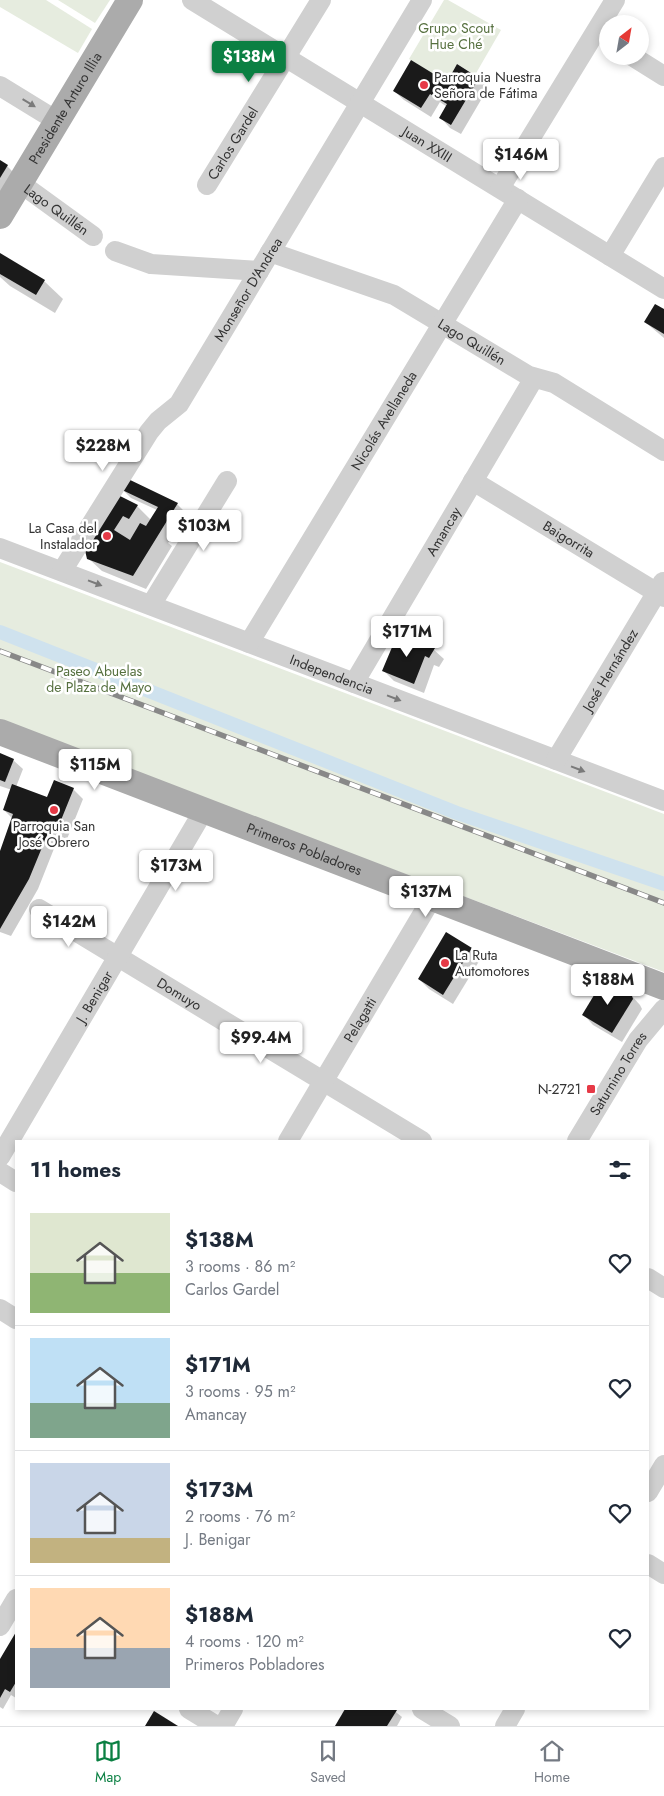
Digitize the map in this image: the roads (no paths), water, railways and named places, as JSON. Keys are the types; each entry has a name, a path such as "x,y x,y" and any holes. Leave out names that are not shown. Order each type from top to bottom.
{"main road":[{"name":"Presidente Arturo Illia","path":"0,216 130,0"},
{"name":"Primeros Pobladores","path":"0,732 664,987"}],"street":[{"name":"Juan XXIII","path":"192,0 664,289"},
{"name":"Carlos Gardel","path":"207,185 321,0"},
{"name":"Monseñor D'Andrea","path":"62,571 149,432 158,421 179,404 422,0"},
{"path":"609,15 615,0"},
{"path":"500,188 599,40"},
{"path":"646,65 664,76"},
{"path":"0,86 57,121"},
{"path":"610,256 664,167"},
{"name":"Lago Quillén","path":"20,183 93,236"},
{"name":"Nicolás Avellaneda","path":"249,643 518,199"},
{"path":"115,251 151,264 259,271"},
{"name":"Lago Quillén","path":"270,252 394,295 534,378 550,381 664,451"},
{"name":"Amancay","path":"354,683 534,378"},
{"path":"151,605 227,481"},
{"name":"Baigorrita","path":"473,481 662,590"},
{"name":"Independencia","path":"0,548 664,802"},
{"name":"José Hernández","path":"556,760 662,590"},
{"name":"J. Benigar","path":"21,1140 118,957 204,810"},
{"name":"Pelagatti","path":"289,1140 432,898"},
{"name":"Domuyo","path":"38,909 420,1140"},
{"name":"Saturnino Torres","path":"578,1140 638,1040 661,1019"},
{"name":"J. Benigar","path":"4,1173 15,1152"},
{"path":"649,1279 664,1288"},
{"path":"0,1309 15,1318"},
{"path":"649,1490 664,1466"},
{"path":"649,1565 664,1574"},
{"path":"0,1626 12,1600"},
{"path":"191,1710 217,1726"},
{"path":"223,1726 232,1710"},
{"path":"424,1710 450,1726"},
{"path":"505,1726 514,1710"}],"waterway":[{"path":"0,632 457,813 664,884"}],"railway":[{"path":"0,651 664,903"}],"place":[{"name":"Parroquia Nuestra Señora de Fátima","path":"424,85"},
{"name":"La Casa del Instalador","path":"107,536"},
{"name":"Parroquia San José Obrero","path":"54,810"},
{"name":"La Ruta Automotores","path":"445,963"},
{"name":"N-2721","path":"591,1089"}],"park label":[{"name":"Grupo Scout Hue Ché","path":"456,36"},
{"name":"Paseo Abuelas de Plaza de Mayo","path":"99,680"}]}
